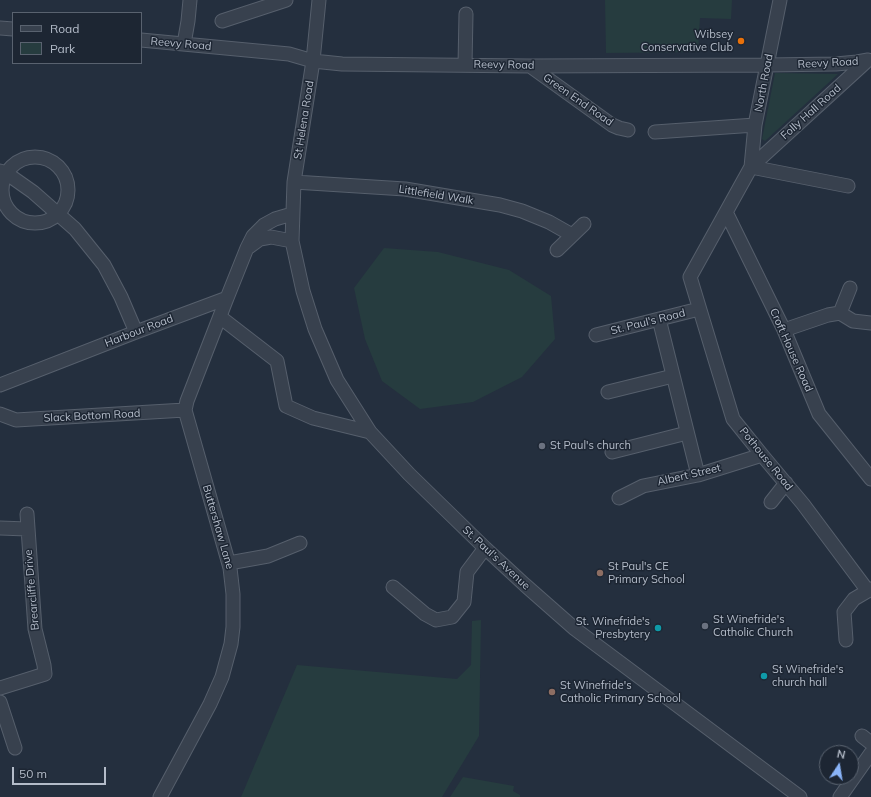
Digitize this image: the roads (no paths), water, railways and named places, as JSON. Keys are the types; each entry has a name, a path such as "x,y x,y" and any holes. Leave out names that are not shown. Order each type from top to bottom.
{"street":[{"path":"184,44 190,0"},
{"path":"222,21 286,0"},
{"name":"St Helena Road","path":"292,241 294,182 314,61 319,0"},
{"name":"North Road","path":"751,166 755,125 780,0"},
{"path":"465,65 466,14"},
{"path":"0,28 12,29"},
{"name":"Reevy Road","path":"142,40 289,54 314,61 342,64 530,66 767,65 836,64 869,59"},
{"name":"Folly Hall Road","path":"699,309 690,277 751,166 869,59"},
{"name":"Green End Road","path":"530,66 612,125 628,130"},
{"path":"655,132 755,125"},
{"path":"35,156 46,158 56,164 63,172 68,183 68,194 64,205 58,214 49,220 38,223 28,223 18,219 10,212 4,203 1,193 3,172 23,158 35,156"},
{"path":"751,166 848,186"},
{"path":"3,172 33,192 75,229 104,265 121,297 136,332"},
{"name":"Littlefield Walk","path":"294,182 405,189 500,205 522,211 549,222 572,236"},
{"name":"Croft House Road","path":"726,212 784,330 819,414 871,479"},
{"path":"185,410 187,401 227,298 253,236 264,225 275,219 292,214"},
{"path":"557,250 584,224"},
{"path":"247,248 260,239 271,237 292,241"},
{"name":"St. Paul's Avenue","path":"292,241 303,292 315,328 337,380 370,432 409,474 485,548 575,629 800,797"},
{"path":"840,313 850,288"},
{"name":"Harbour Road","path":"0,385 227,298"},
{"name":"St. Paul's Road","path":"596,335 699,309"},
{"name":"Pothouse Road","path":"699,309 733,419 803,504 869,590"},
{"path":"784,330 828,315 840,313 854,321 871,323"},
{"path":"220,316 277,362 286,406 313,418 370,432"},
{"path":"659,319 698,475"},
{"path":"608,392 673,376"},
{"name":"Slack Bottom Road","path":"0,414 16,420 185,410"},
{"name":"Buttershaw Lane","path":"160,797 210,704 222,677 231,644 233,627 233,594 229,563 185,410"},
{"path":"612,452 687,433"},
{"name":"Albert Street","path":"619,498 643,486 698,475 762,455"},
{"path":"771,502 786,484"},
{"name":"Brearcliffe Drive","path":"0,688 45,674 34,628 27,514"},
{"path":"0,528 27,529"},
{"path":"229,563 268,556 300,543"},
{"path":"393,587 425,614 436,620 452,617 464,602 467,572 485,548"},
{"path":"846,640 844,612 854,599 869,590"},
{"path":"0,702 15,748"},
{"path":"840,797 871,753"}],"place":[{"name":"Wibsey Conservative Club","path":"741,41"},
{"name":"St Paul's church","path":"542,446"},
{"name":"St Paul's CE Primary School","path":"600,573"},
{"name":"St Winefride's Catholic Church","path":"705,626"},
{"name":"St. Winefride's Presbytery","path":"658,628"},
{"name":"St Winefride's church hall","path":"764,676"},
{"name":"St Winefride's Catholic Primary School","path":"552,692"}]}
